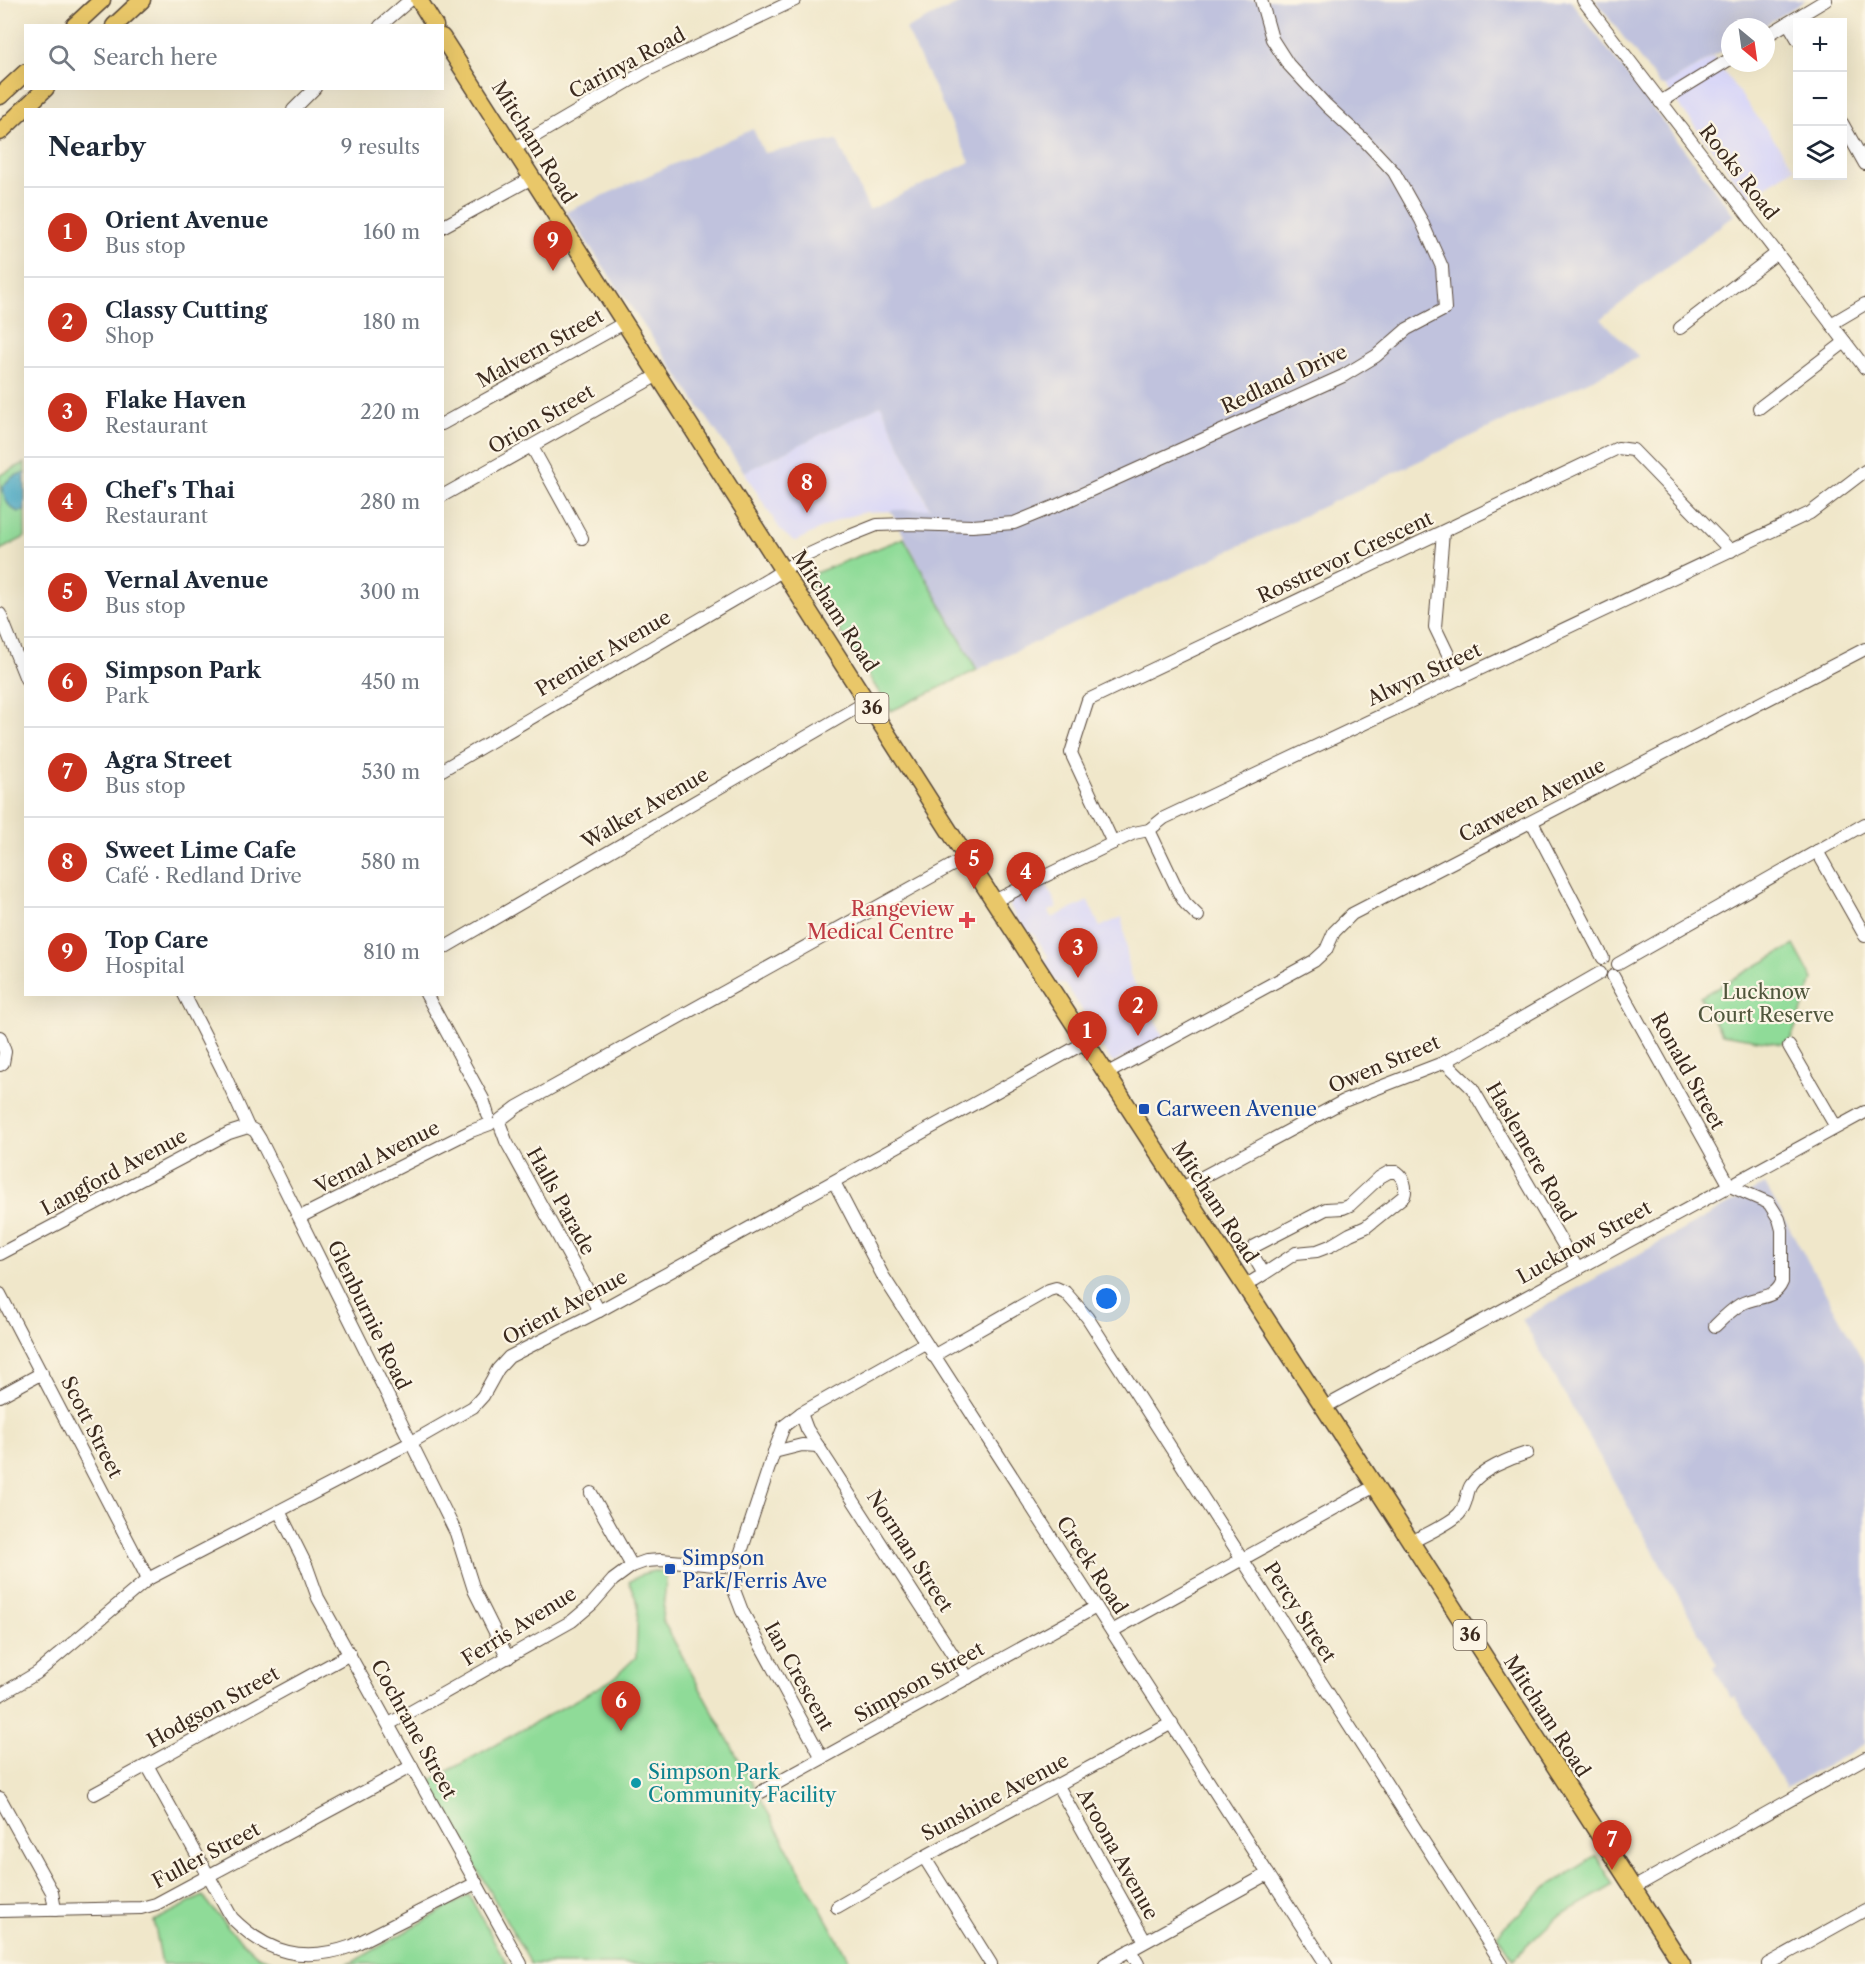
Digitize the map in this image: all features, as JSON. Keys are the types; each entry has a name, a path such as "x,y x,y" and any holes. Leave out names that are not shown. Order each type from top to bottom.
{"main road":[{"path":"76,24 102,0"},
{"path":"116,24 142,0"},
{"path":"419,0 434,24"},
{"name":"Mitcham Road","path":"444,40 994,900 1682,1964"},
{"path":"0,96 24,74"},
{"path":"25,108 44,90"},
{"path":"0,132 24,109"}],"street":[{"path":"382,24 410,0"},
{"name":"Carinya Road","path":"513,149 648,70 795,0"},
{"name":"Redland Drive","path":"783,570 805,556 876,525 972,526 1014,523 1343,376 1376,356 1407,329 1445,309 1442,267 1421,220 1394,172 1288,64 1272,39 1261,0"},
{"name":"Rooks Road","path":"1583,0 1865,368"},
{"path":"1775,30 1826,0"},
{"path":"1788,22 1793,32"},
{"path":"1660,102 1721,65"},
{"path":"295,108 313,90"},
{"path":"1844,126 1865,164"},
{"path":"444,227 532,178"},
{"path":"1680,328 1777,254"},
{"path":"1831,324 1865,304"},
{"name":"Malvern Street","path":"444,423 624,323"},
{"path":"1760,408 1845,342"},
{"name":"Orion Street","path":"444,495 658,375"},
{"path":"532,447 582,538"},
{"name":"Rosstrevor Crescent","path":"1113,843 1071,753 1088,700 1618,448 1634,450 1731,550"},
{"name":"Alwyn Street","path":"994,900 1134,833 1149,830 1175,813 1810,513 1865,471"},
{"path":"1443,532 1435,627 1460,679"},
{"name":"Premier Avenue","path":"444,769 783,570"},
{"path":"0,614 24,674"},
{"name":"Carween Avenue","path":"1106,1074 1314,961 1326,950 1335,932 1352,914 1865,649"},
{"name":"Walker Avenue","path":"444,948 868,701"},
{"path":"1532,822 1604,958"},
{"path":"1615,970 1614,958 1604,958 1599,963 1600,973 1606,977 1865,824"},
{"path":"1149,830 1179,893 1198,916"},
{"path":"1817,851 1865,936"},
{"name":"Vernal Avenue","path":"300,1218 517,1107 967,857"},
{"name":"Ronald Street","path":"1615,970 1730,1186"},
{"name":"Owen Street","path":"1182,1188 1344,1101 1444,1062 1600,973"},
{"name":"Glenburnie Road","path":"185,996 248,1127 255,1131 260,1139 456,1533 474,1590 508,1658"},
{"name":"Halls Parade","path":"427,996 599,1311"},
{"path":"0,1036 5,1052 3,1063 0,1065"},
{"name":"Orient Avenue","path":"0,1695 37,1673 148,1579 410,1443 473,1407 483,1396 498,1369 509,1357 599,1311 1086,1042"},
{"path":"1789,1046 1836,1127"},
{"name":"Haslemere Road","path":"1444,1062 1472,1088 1577,1269"},
{"name":"Lucknow Street","path":"1323,1408 1865,1112"},
{"name":"Langford Avenue","path":"0,1254 229,1133 248,1127"},
{"path":"1245,1286 1264,1274 1296,1253 1317,1251 1366,1227 1404,1196 1405,1186 1402,1178 1396,1172 1389,1172 1350,1205 1343,1208 1326,1209 1255,1246 1251,1252 1264,1274"},
{"name":"Creek Road","path":"834,1182 883,1276 933,1356 1326,1964"},
{"path":"1714,1326 1740,1304 1773,1294 1779,1290 1782,1282 1782,1230 1779,1219 1769,1203 1730,1186"},
{"name":"Percy Street","path":"933,1356 1049,1290 1056,1288 1065,1293 1087,1317 1502,1964"},
{"name":"Scott Street","path":"0,1294 148,1579"},
{"name":"Ian Crescent","path":"822,1758 742,1611 734,1590 736,1567 784,1426 801,1413 925,1343"},
{"path":"0,1396 42,1373"},
{"name":"Norman Street","path":"801,1413 807,1429 968,1678"},
{"path":"774,1452 802,1445 818,1446"},
{"path":"1411,1542 1458,1515 1468,1499 1470,1486 1478,1477 1510,1458 1527,1453"},
{"path":"1112,1631 1375,1486"},
{"path":"591,1493 632,1566"},
{"name":"Cochrane Street","path":"279,1511 307,1567 318,1598 521,1964"},
{"name":"Ferris Avenue","path":"389,1724 572,1621 592,1604 613,1580 632,1566 646,1560 661,1560 736,1567"},
{"name":"Simpson Street","path":"761,1792 1096,1607"},
{"name":"Hodgson Street","path":"94,1794 350,1654"},
{"name":"Sunshine Avenue","path":"837,1907 924,1857 1172,1723"},
{"path":"1633,1888 1865,1758"},
{"path":"147,1765 232,1918 246,1932 265,1944 286,1952 310,1955 332,1953 352,1946 476,1883"},
{"name":"Fuller Street","path":"0,1911 141,1908 156,1904 412,1766"},
{"name":"Aroona Avenue","path":"1058,1786 1145,1941"},
{"path":"0,1798 52,1892 55,1910"},
{"path":"924,1857 991,1964"},
{"path":"1105,1964 1268,1874"},
{"path":"1768,1964 1865,1910"},
{"path":"1130,1950 1138,1964"}],"shaded area":[{"path":"966,0 1570,0 1734,215 1601,319 1639,357 977,670 890,510 930,509 881,405 744,472 566,212 753,129 764,153 837,140 869,210 970,162 906,29"},
{"path":"1595,0 1806,0 1775,19 1721,18 1721,52 1665,86 1660,85"},
{"path":"1713,57 1721,68 1721,72 1724,72 1793,165 1793,169 1748,197 1665,86"},
{"path":"881,405 930,510 865,512 840,519 796,541 792,540 781,531 744,472"},
{"path":"1045,881 1056,904 1056,908 1049,911 1052,918 1088,901 1100,927 1122,917 1130,975 1164,1037 1114,1063 1111,1061 1084,1022 1086,1016 1066,985 1056,982 1043,961 1047,960 1048,956 1033,933 1027,933 1010,907 1012,897"},
{"path":"1765,1184 1865,1364 1865,1744 1786,1788 1735,1697 1731,1698 1713,1667 1717,1664 1522,1319"}],"green space":[{"path":"24,463 24,538 0,550 0,475"},
{"path":"904,538 977,670 891,711 805,577"},
{"name":"Lucknow Court Reserve","path":"1794,945 1813,980 1791,1039 1782,1044 1722,1034 1700,997"},
{"path":"654,1571 667,1572 662,1619 851,1964 531,1964 428,1782 612,1680 636,1657 638,1604 629,1582 642,1574"},
{"path":"1596,1856 1614,1885 1556,1918 1513,1959 1497,1935 1544,1889"},
{"path":"469,1895 507,1964 345,1964 353,1962"},
{"path":"203,1896 229,1929 258,1956 281,1964 162,1964 154,1921"}],"water":[{"path":"24,473 24,511 18,512 7,502 2,487 18,474"}],"place":[{"name":"Top Care","path":"553,271"},
{"name":"Sweet Lime Cafe","path":"807,513"},
{"name":"Vernal Avenue","path":"974,889"},
{"name":"Chef's Thai","path":"1026,902"},
{"name":"Rangeview Medical Centre","path":"967,920"},
{"name":"Flake Haven","path":"1078,978"},
{"name":"Classy Cutting","path":"1138,1036"},
{"name":"Orient Avenue","path":"1087,1061"},
{"name":"Carween Avenue","path":"1144,1109"},
{"name":"Simpson Park/Ferris Ave","path":"670,1569"},
{"name":"Simpson Park","path":"621,1731"},
{"name":"Simpson Park Community Facility","path":"636,1783"},
{"name":"Agra Street","path":"1612,1870"}]}
